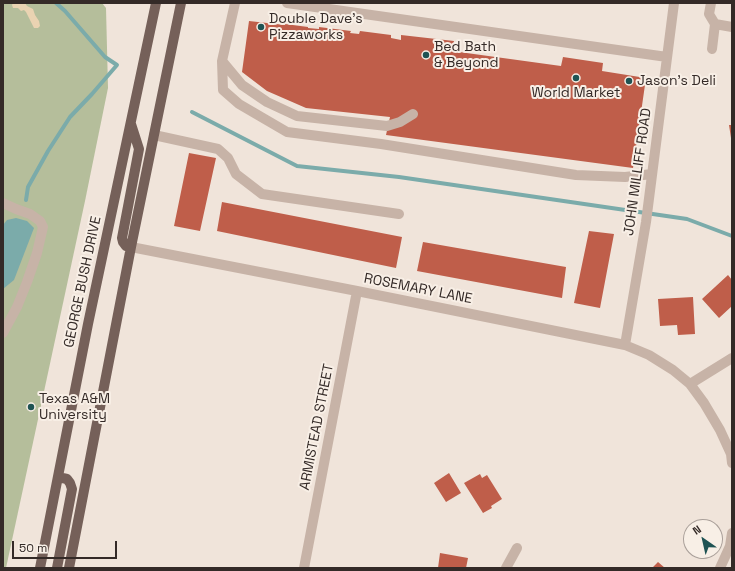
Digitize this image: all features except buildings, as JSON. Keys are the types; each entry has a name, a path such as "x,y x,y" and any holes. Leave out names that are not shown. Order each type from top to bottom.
{"main road":[{"name":"GEORGE BUSH DRIVE","path":"40,568 88,324 156,3"},
{"path":"69,568 131,248 181,3"},
{"path":"131,122 139,149 122,238 126,246 131,248"},
{"path":"57,568 72,489 67,479 58,477"}],"street":[{"path":"235,3 222,61 223,90 239,104 287,132 381,144 576,175 652,179"},
{"path":"287,3 668,57"},
{"name":"JOHN MILLIFF ROAD","path":"625,345 646,222 674,3"},
{"path":"711,3 709,14 715,24 712,49"},
{"path":"715,24 732,27"},
{"path":"222,61 242,85 267,102 298,116 387,126 400,122 413,114"},
{"path":"154,135 218,149 228,158 236,174 262,194 399,214"},
{"path":"3,203 30,214 40,221 43,227 37,253 27,282 17,307 3,333"},
{"name":"ROSEMARY LANE","path":"131,248 357,291 625,345 649,355 673,370 690,384 704,403 720,430 732,463"},
{"name":"ARMISTEAD STREET","path":"304,568 357,291"},
{"path":"690,384 732,358"},
{"path":"720,568 730,546 732,533"},
{"path":"506,568 517,548"}],"green space":[{"name":"Texas A&M University","path":"3,3 102,3 106,8 108,88 6,568 3,568"}],"sand":[{"path":"13,3 25,3 33,9 40,26 38,28 34,28 26,12 24,10 21,11 18,8 13,8"}],"water":[{"path":"16,218 27,221 34,228 14,280 3,289 3,225 7,220"}],"waterway":[{"path":"26,200 28,187 48,151 70,117 117,65 105,57 65,11 56,3"},
{"path":"192,112 297,166 399,177 687,219 732,236"}],"place":[{"name":"Double Dave's Pizzaworks","path":"261,27"},
{"name":"Bed Bath & Beyond","path":"426,55"},
{"name":"World Market","path":"576,78"},
{"name":"Jason's Deli","path":"629,81"},
{"name":"Texas A&M University","path":"31,407"}]}
